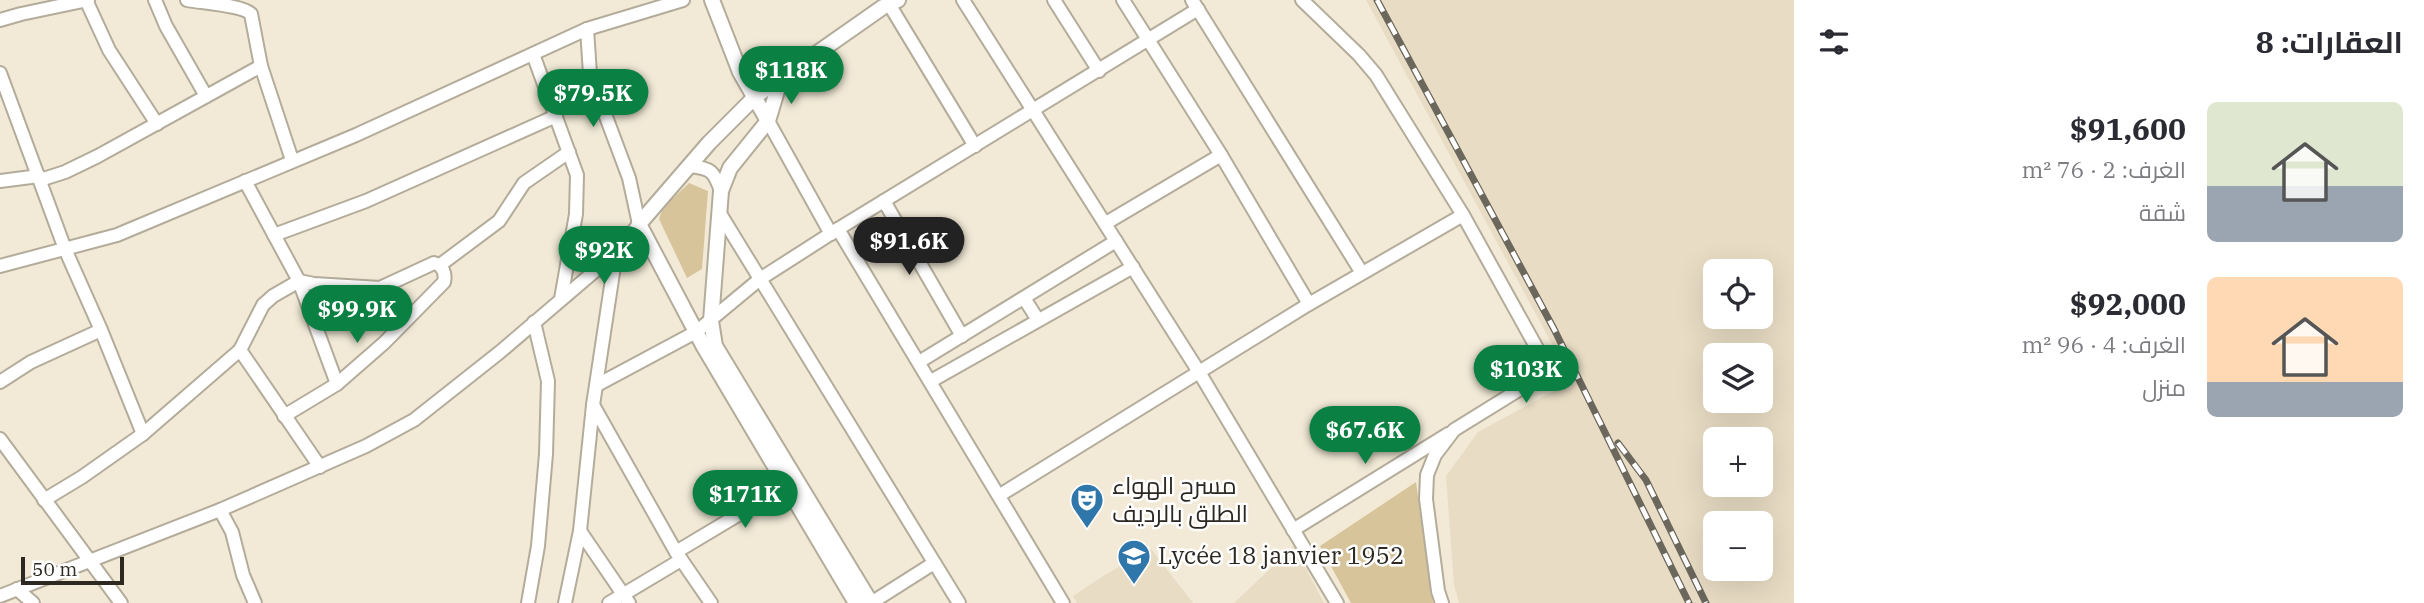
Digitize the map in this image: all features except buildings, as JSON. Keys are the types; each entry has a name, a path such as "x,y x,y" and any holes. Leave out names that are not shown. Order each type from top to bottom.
{"street":[{"path":"0,20 87,0 109,50 157,124"},
{"path":"155,0 180,52 206,96"},
{"path":"187,0 246,9 253,19 261,66 292,160"},
{"path":"0,266 117,235 356,135 584,30 683,0"},
{"path":"712,0 743,78 756,96 768,121 835,232 919,362 1063,603"},
{"path":"963,0 1199,372 1337,603"},
{"path":"1054,0 1099,71"},
{"path":"1123,0 1221,155 1308,304"},
{"path":"1293,530 1538,378 1543,367 1539,352 1463,215 1376,75 1302,0"},
{"path":"9,592 220,510 366,446 414,420 500,352 616,253 689,166 731,119 756,96 887,3 975,146"},
{"path":"597,385 696,332 760,279 1099,71 1195,5 1362,273"},
{"path":"584,30 590,74 629,178 639,224 696,332 792,483 871,603 934,563"},
{"path":"537,52 577,175 576,214 565,296"},
{"path":"0,181 40,178 65,172 261,66"},
{"path":"0,73 65,249 102,330 143,434"},
{"path":"780,80 768,121 730,168 721,191 710,321 715,346 856,603"},
{"path":"274,235 366,201 556,116"},
{"path":"440,265 499,221 524,183 569,152"},
{"path":"1106,223 1221,155"},
{"path":"689,166 704,167 715,174 721,191"},
{"path":"245,181 299,281 337,384"},
{"path":"884,201 962,336"},
{"path":"719,212 959,603"},
{"path":"1000,495 1308,304 1463,215"},
{"path":"919,362 1116,241"},
{"path":"565,603 580,531 593,405 616,253"},
{"path":"44,500 143,434 240,350 254,318 273,296 299,281 380,288 434,263 440,265 446,277 444,282 384,343 337,384 284,416"},
{"path":"930,382 1133,267"},
{"path":"1024,298 1038,320"},
{"path":"528,603 538,547 546,454 548,381 534,321"},
{"path":"0,382 31,362 102,330"},
{"path":"240,350 320,467"},
{"path":"593,405 679,556 711,603"},
{"path":"1442,603 1438,591 1426,499 1427,475 1435,455 1454,430"},
{"path":"0,439 121,603"},
{"path":"609,603 626,599 679,556 792,483"},
{"path":"220,510 232,532 243,575 255,603"},
{"path":"580,531 626,599"},
{"path":"9,592 33,603"}],"shaded area":[{"path":"1366,0 1794,0 1794,603 1459,603 1454,585 1446,476 1478,432 1572,381"},
{"path":"689,183 708,191 702,269 687,278 659,219 663,208"},
{"path":"1416,482 1433,603 1351,603 1320,546"},
{"name":"Lycée 18 janvier 1952","path":"1294,546 1324,603 1234,603"},
{"name":"Lycée 18 janvier 1952","path":"1151,549 1193,603 1077,603 1073,596"}],"railway":[{"path":"1377,0 1554,329 1689,603"},
{"path":"1618,443 1646,480 1706,603"}],"place":[{"name":"مسرح الهواء الطلق بالرديف","path":"1087,530"},
{"name":"Lycée 18 janvier 1952","path":"1134,586"}]}
